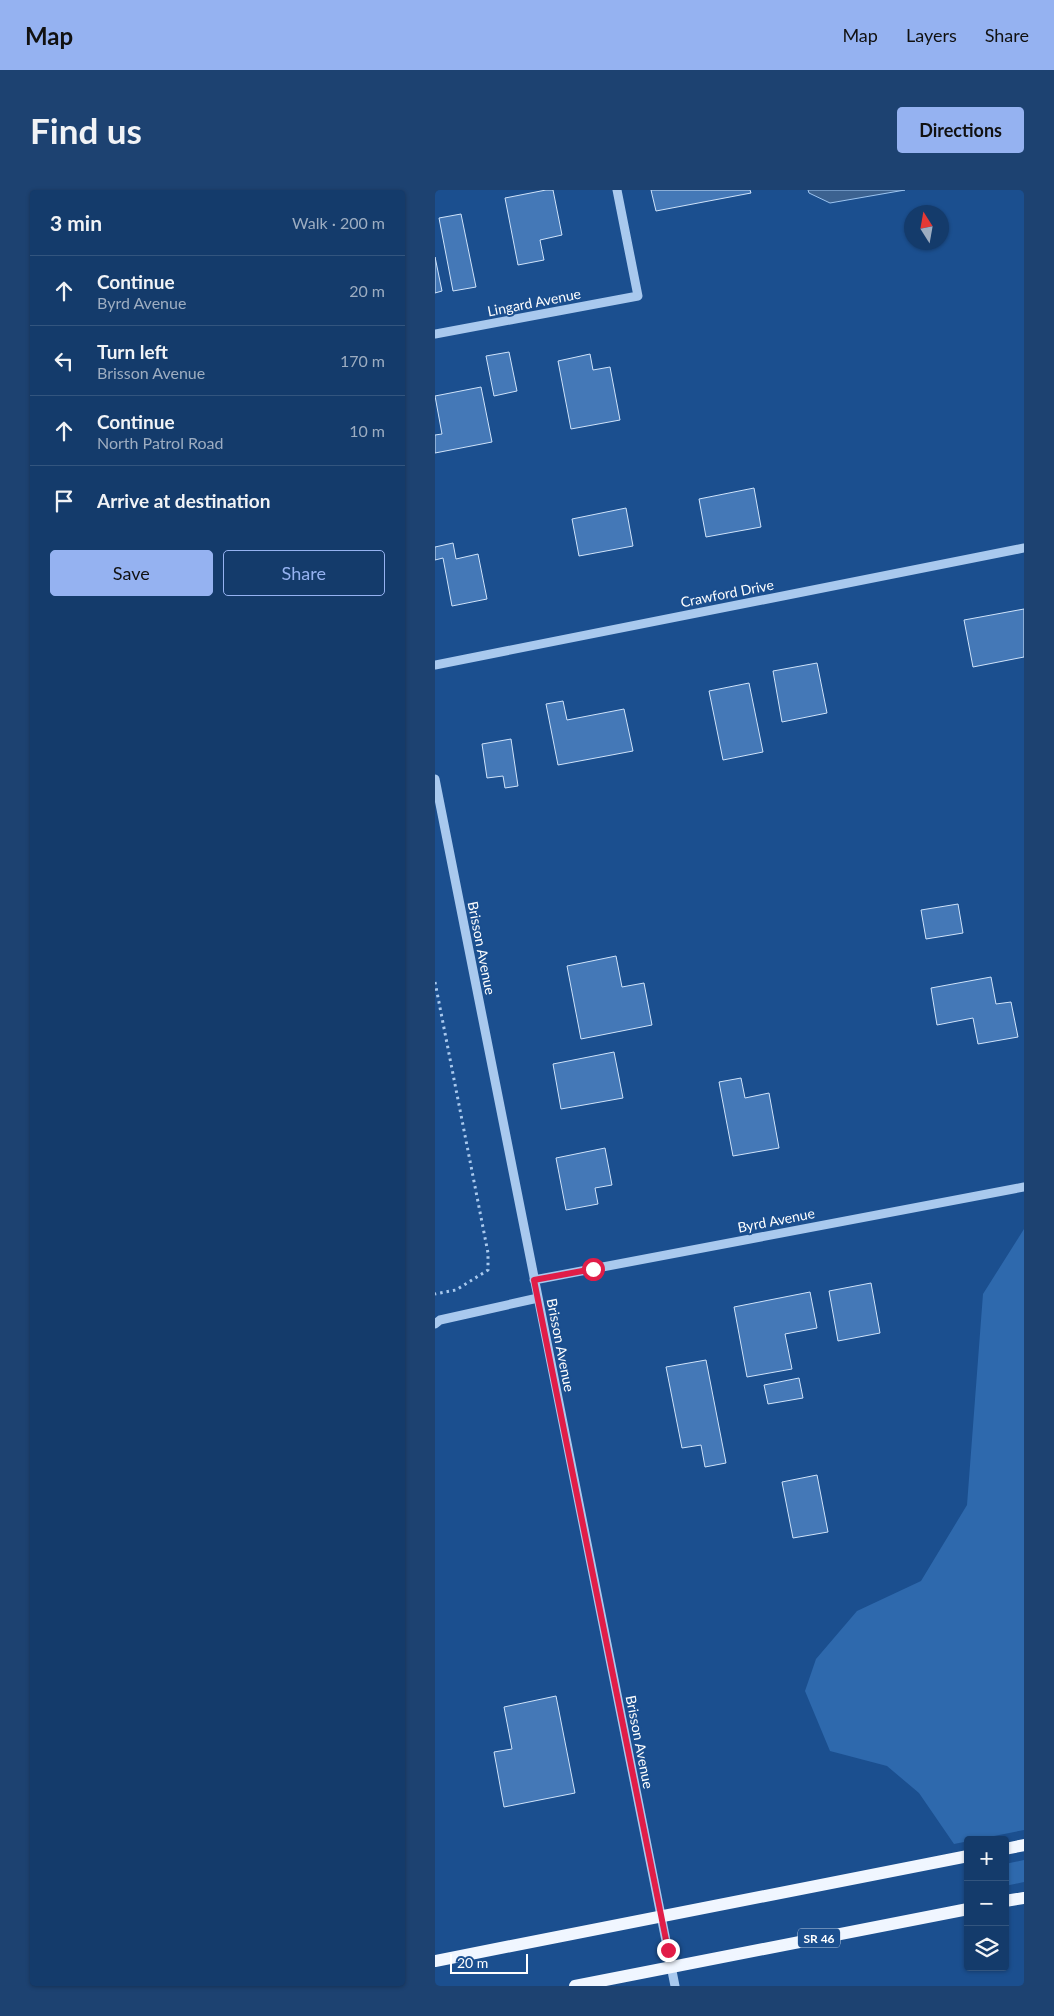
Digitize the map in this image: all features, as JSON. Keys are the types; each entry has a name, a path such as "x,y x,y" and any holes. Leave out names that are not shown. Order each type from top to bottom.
{"main road":[{"path":"1009,1848 1024,1845"},
{"path":"435,1961 964,1857"},
{"path":"1009,1900 1024,1898"},
{"name":"SR 46","path":"575,1986 964,1910"}],"street":[{"name":"Lingard Avenue","path":"435,334 638,296 617,190"},
{"name":"Crawford Drive","path":"435,665 1024,548"},
{"name":"Brisson Avenue","path":"435,779 675,1986"},
{"name":"Byrd Avenue","path":"534,1280 1024,1187"},
{"path":"435,1324 440,1320 538,1298"}],"path":[{"path":"435,982 489,1253 488,1270 456,1290 435,1294"}],"shaded area":[{"path":"808,190 905,190 830,203 809,193"},
{"path":"1024,1229 1024,1830 994,1836 964,1836 964,1842 954,1844 919,1793 887,1766 830,1751 805,1691 816,1659 857,1611 921,1581 967,1505 983,1294"},
{"path":"1024,1860 1024,1882 1009,1885 1009,1863"}],"building":[{"path":"553,190 562,235 540,240 544,260 518,265 505,198"},
{"path":"651,190 750,190 751,193 656,211"},
{"path":"461,214 476,287 453,291 439,218"},
{"path":"435,257 442,291 435,293"},
{"path":"509,352 517,391 494,396 486,356"},
{"path":"590,354 593,370 610,367 620,420 571,429 558,361"},
{"path":"481,387 492,442 435,453 435,435 442,434 435,396"},
{"path":"754,488 761,527 706,537 699,499"},
{"path":"626,508 633,546 579,556 572,519"},
{"path":"453,543 456,559 478,554 487,599 452,606 443,558 435,560 435,547"},
{"path":"1024,609 1024,657 973,667 964,620"},
{"path":"817,663 827,713 782,722 773,671"},
{"path":"749,683 763,752 723,760 709,691"},
{"path":"563,701 567,720 624,709 633,751 558,765 546,704"},
{"path":"511,739 518,786 505,788 503,776 487,778 482,744"},
{"path":"958,904 963,933 926,939 921,910"},
{"path":"616,956 622,987 644,983 652,1025 581,1039 567,966"},
{"path":"991,977 996,1004 1011,1002 1018,1037 978,1044 973,1018 937,1025 931,988"},
{"path":"614,1052 623,1098 561,1109 553,1064"},
{"path":"741,1078 745,1098 769,1093 779,1148 733,1156 719,1082"},
{"path":"605,1148 612,1185 595,1188 598,1204 566,1210 556,1158"},
{"path":"871,1283 880,1333 838,1341 829,1291"},
{"path":"810,1292 817,1328 785,1334 792,1369 747,1377 734,1307"},
{"path":"706,1360 726,1463 705,1467 701,1445 682,1448 666,1367"},
{"path":"799,1378 803,1398 768,1404 764,1385"},
{"path":"817,1475 828,1532 793,1538 782,1482"},
{"path":"556,1696 575,1793 504,1807 494,1752 512,1749 504,1707"}],"route":[{"path":"593,1269 534,1280 668,1950"}]}
